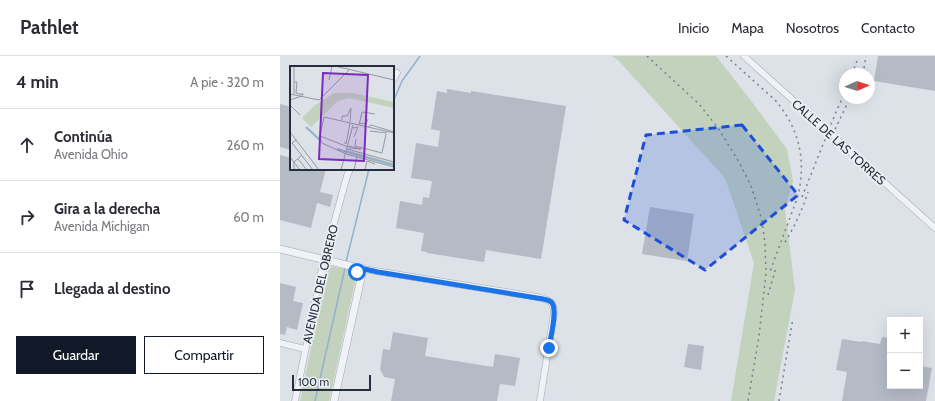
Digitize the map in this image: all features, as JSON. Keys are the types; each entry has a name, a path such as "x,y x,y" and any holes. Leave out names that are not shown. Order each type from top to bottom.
{"street":[{"name":"CALLE DE LAS TORRES","path":"744,56 935,228"},
{"path":"394,78 397,73"},
{"name":"AVENIDA DEL OBRERO","path":"295,401 324,259 350,170"},
{"path":"280,249 356,267 546,299 552,303 554,318 540,401"},
{"path":"334,401 359,284 356,267"},
{"path":"280,343 305,349"}],"highlighted area":[{"path":"742,125 798,195 705,270 624,220 646,135"}],"green space":[{"path":"612,56 716,56 787,149 793,181 785,209 795,290 774,401 731,401 754,263 725,178 618,60"},
{"path":"328,266 351,270 354,275 355,282 329,401 300,401"}],"building":[{"path":"878,56 935,56 935,91 875,81"},
{"path":"447,89 471,93 471,91 566,106 541,259 486,250 484,262 427,253 421,251 424,233 396,228 400,201 422,205 423,197 429,198 432,181 411,178 416,143 438,147 440,131 431,129 437,91 447,93"},
{"path":"280,104 290,107 290,150 280,147"},
{"path":"280,155 290,158 290,170 326,170 320,192 333,195 330,207 317,203 311,228 280,220"},
{"path":"650,207 694,214 687,261 642,254"},
{"path":"280,283 296,287 293,301 303,303 297,330 287,327 285,335 280,334"},
{"path":"393,332 428,338 425,356 493,367 495,354 520,358 515,386 500,384 497,401 391,401 395,379 384,377 380,369 383,349 390,350"},
{"path":"882,337 887,338 887,389 923,389 923,366 932,368 926,401 842,401 847,372 836,370 842,339 880,344"},
{"path":"688,344 704,346 701,370 684,367"}],"waterway":[{"path":"394,100 402,81 420,56"},
{"path":"346,262 369,170"},
{"path":"315,401 345,268"}],"railway":[{"path":"647,56 699,104 718,128 739,162 751,186 762,220 766,273 759,336 748,401"},
{"path":"726,56 775,100 784,111 796,134 799,146 801,172 797,199 769,274"},
{"path":"864,68 866,56"},
{"path":"854,68 858,58"},
{"path":"802,197 840,104"},
{"path":"830,140 847,104"},
{"path":"785,242 798,218 808,192"},
{"path":"768,295 776,268"},
{"path":"779,401 793,318"}],"route":[{"path":"357,272 355,267 546,299 552,303 554,309 549,348"}]}
